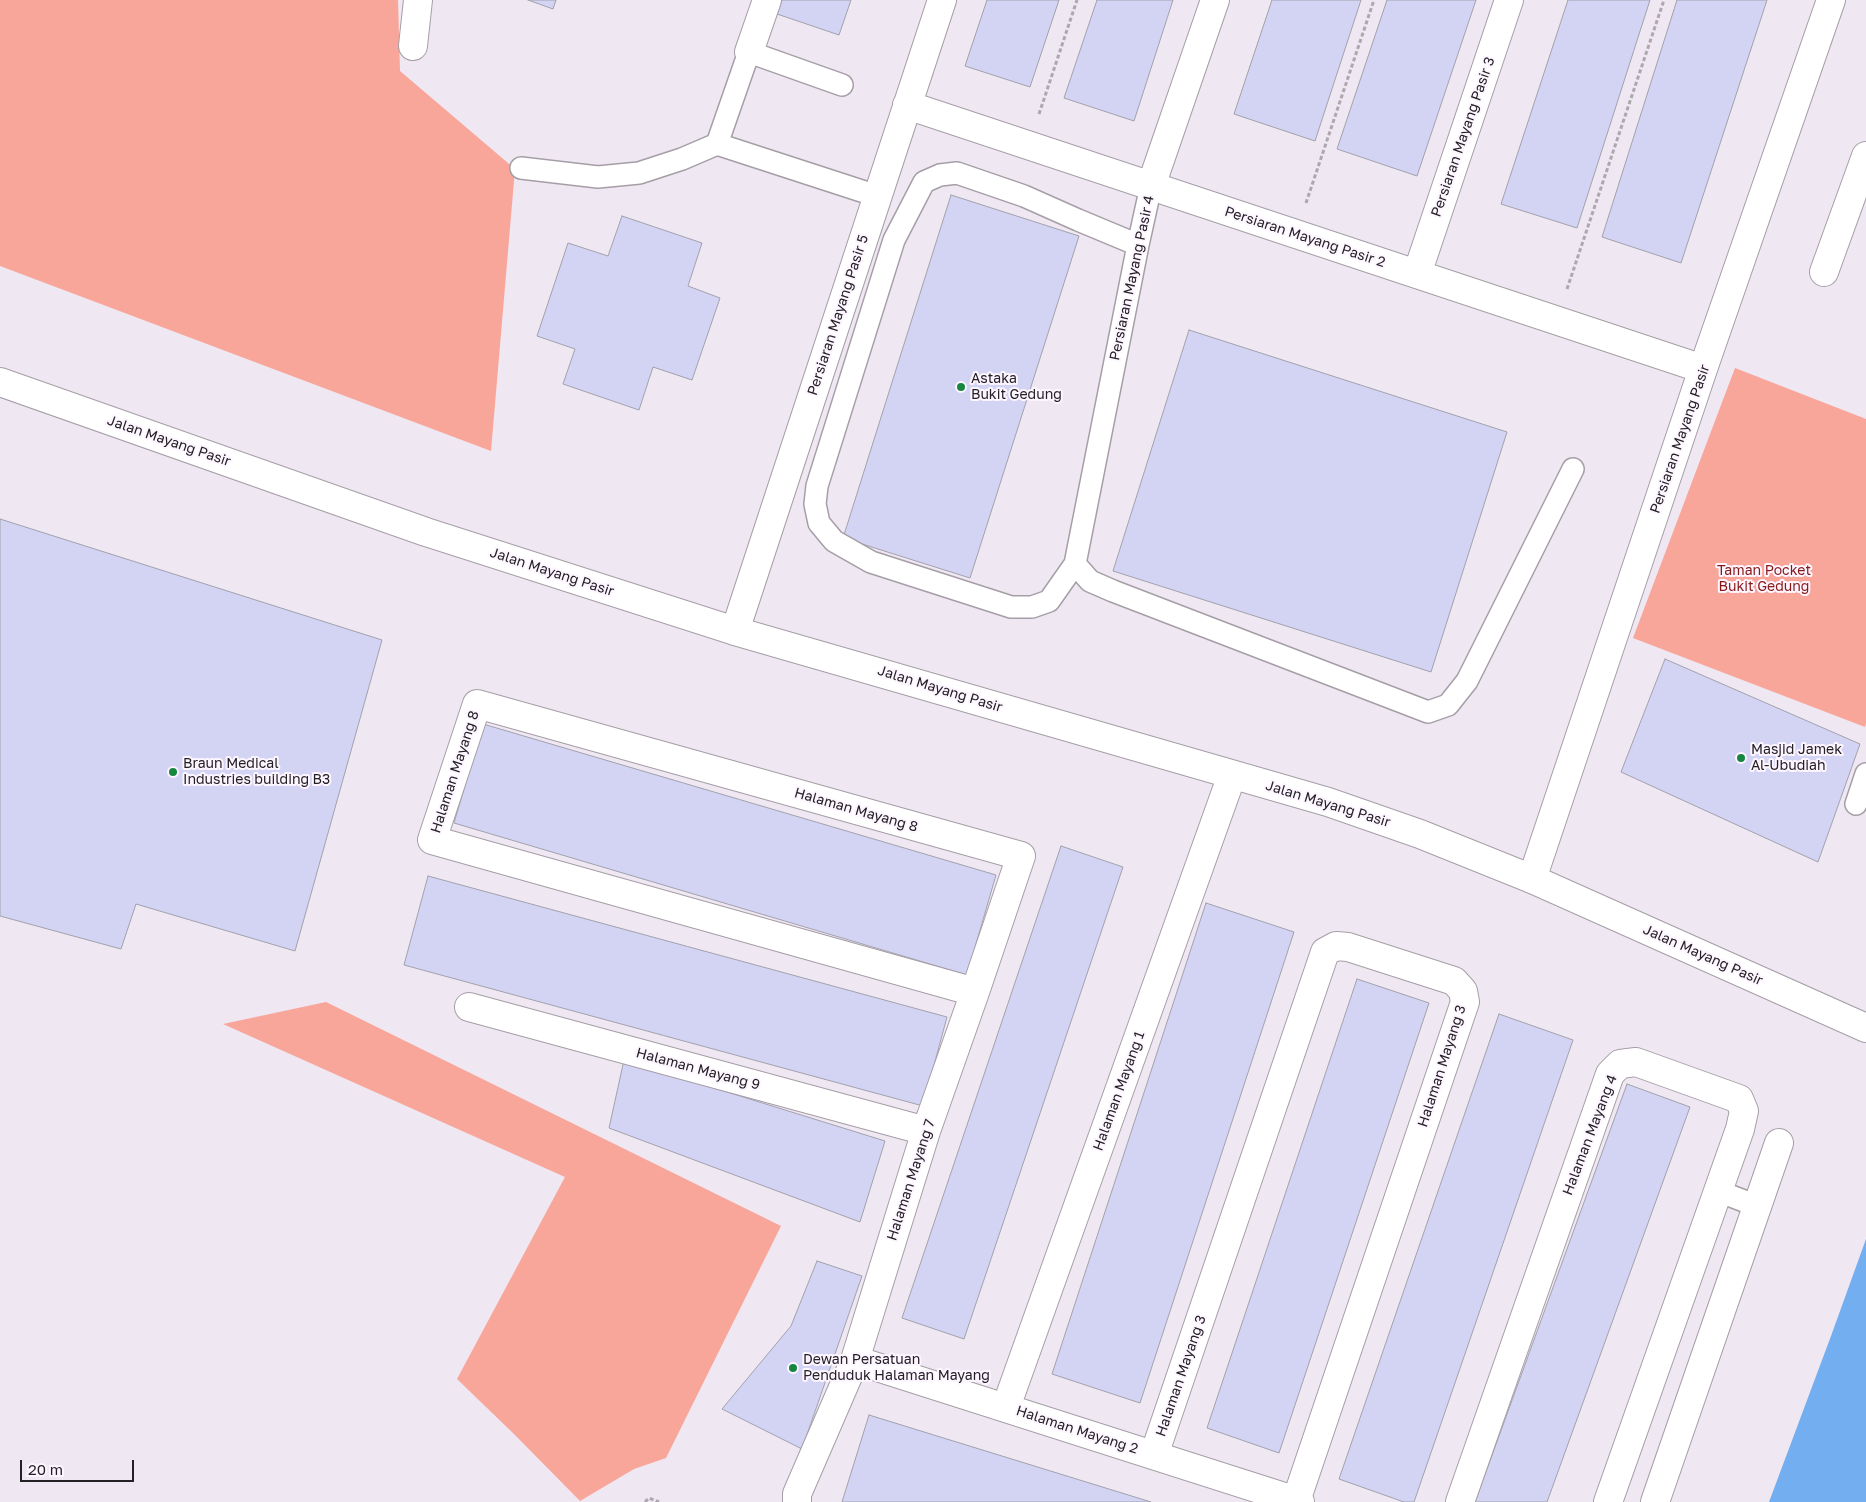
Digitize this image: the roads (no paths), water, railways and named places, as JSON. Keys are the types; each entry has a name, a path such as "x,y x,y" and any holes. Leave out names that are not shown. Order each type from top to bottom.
{"street":[{"path":"413,46 418,0"},
{"path":"749,52 767,0"},
{"name":"Persiaran Mayang Pasir 5","path":"736,631 942,0"},
{"name":"Persiaran Mayang Pasir 4","path":"1151,186 1215,0"},
{"name":"Persiaran Mayang Pasir 3","path":"1417,274 1509,0"},
{"name":"Persiaran Mayang Pasir","path":"1532,879 1703,369 1831,0"},
{"name":"Persiaran Mayang Pasir 2","path":"908,105 1703,369"},
{"path":"1824,272 1866,156"},
{"name":"Jalan Mayang Pasir","path":"0,382 426,532 736,631 1328,802 1420,834 1532,879 1866,1028"},
{"name":"Halaman Mayang 8","path":"975,992 432,840 477,704 1021,856"},
{"name":"Halaman Mayang 1","path":"1006,1407 1232,775"},
{"name":"Halaman Mayang 7","path":"797,1502 797,1494 855,1360 926,1131 1021,856"},
{"name":"Halaman Mayang 3","path":"1154,1455 1326,952 1336,946 1348,947 1454,981 1463,991 1465,1002 1298,1501"},
{"name":"Halaman Mayang 9","path":"469,1007 926,1131"},
{"name":"Halaman Mayang 4","path":"1460,1502 1610,1074 1620,1064 1636,1062 1739,1099 1744,1111 1740,1130 1608,1502"},
{"path":"1655,1502 1779,1143"},
{"name":"Halaman Mayang 2","path":"855,1360 1298,1501"}],"lane":[{"path":"717,144 749,52 842,85"},
{"path":"521,168 598,177 639,173 682,159 717,144 877,196"},
{"path":"1138,245 1024,196 957,173 940,175 924,182 894,240 817,486 815,504 819,523 834,541 871,562 1011,607 1032,607 1049,601 1075,564 1090,581 1105,588 1428,712 1448,705 1466,681 1573,469"},
{"name":"Persiaran Mayang Pasir 4","path":"1075,564 1151,186"},
{"path":"1856,804 1866,774"},
{"path":"1718,1191 1757,1206"}],"water":[{"path":"1866,1239 1866,1502 1769,1502 1831,1336"}],"place":[{"name":"Astaka Bukit Gedung","path":"961,387"},
{"name":"Masjid Jamek Al-Ubudiah","path":"1741,758"},
{"name":"Braun Medical Industries building B3","path":"173,772"},
{"name":"Dewan Persatuan Penduduk Halaman Mayang","path":"793,1368"}],"park label":[{"name":"Taman Pocket Bukit Gedung","path":"1764,580"}]}
